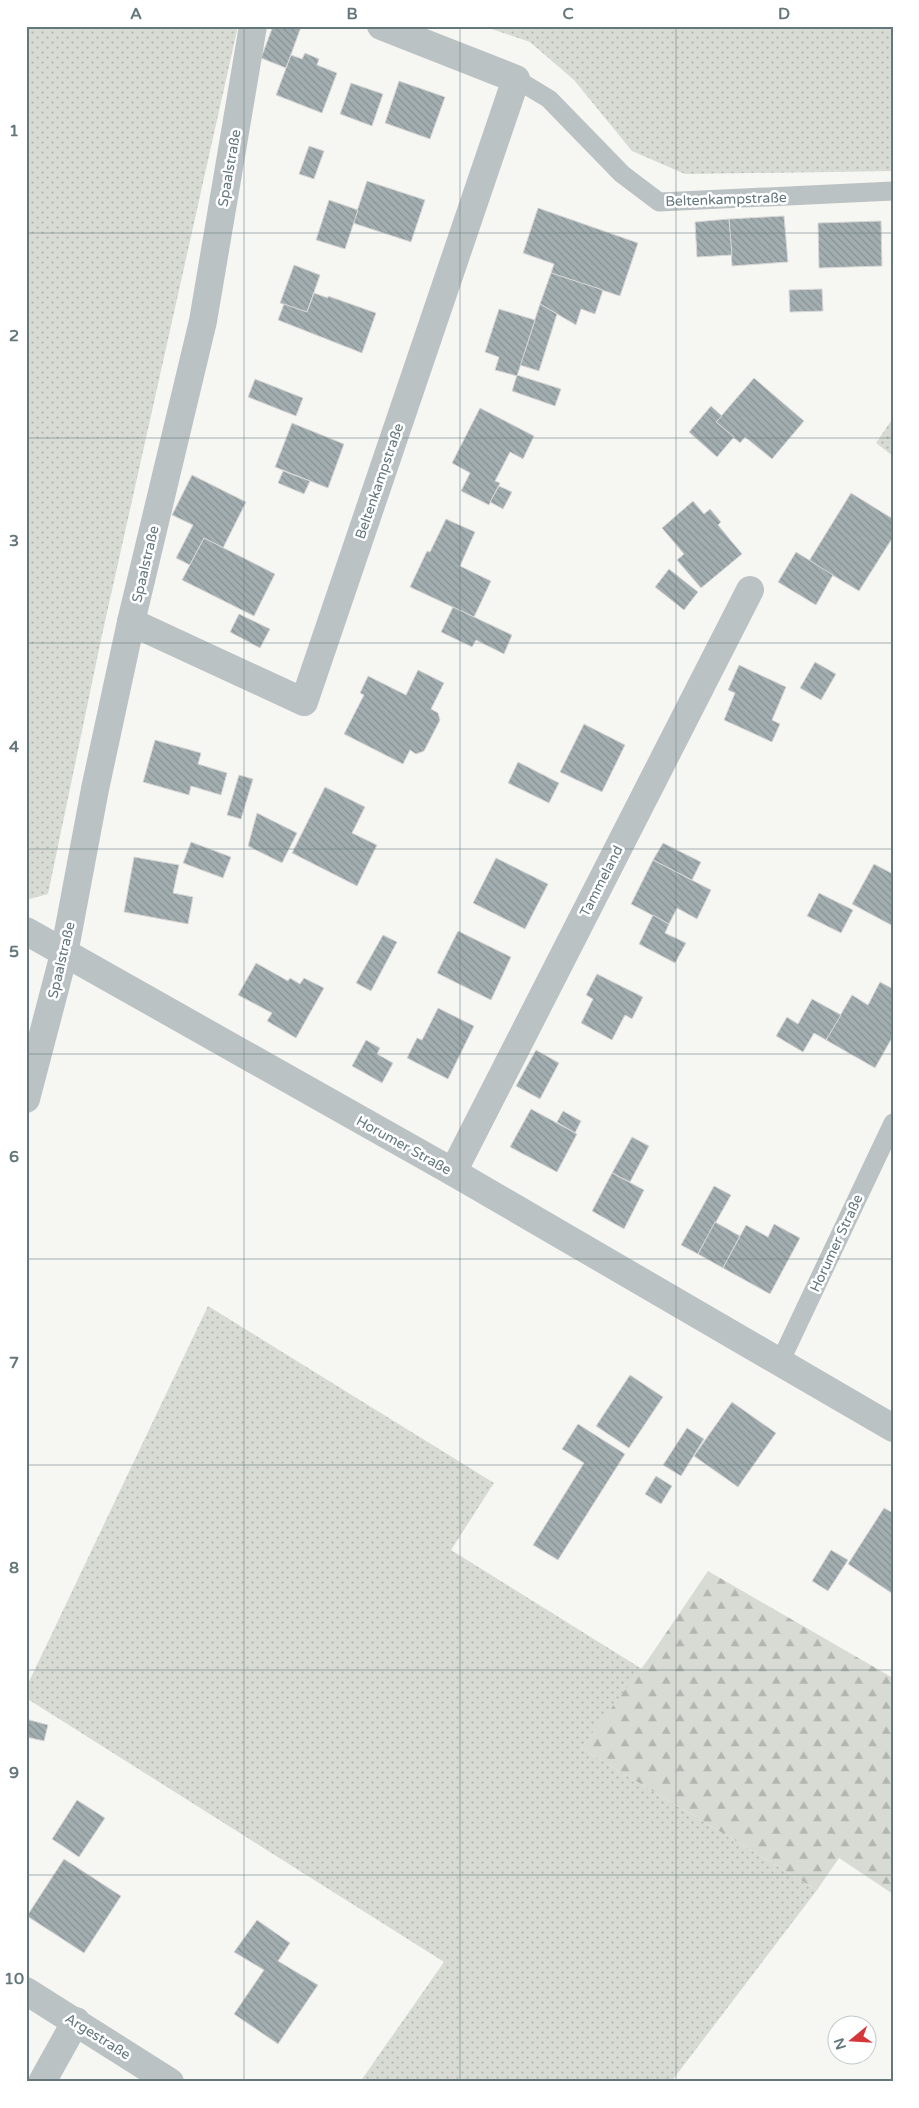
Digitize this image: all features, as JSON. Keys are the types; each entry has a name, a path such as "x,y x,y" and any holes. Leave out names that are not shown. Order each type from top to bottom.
{"street":[{"name":"Spaalstraße","path":"26,1099 64,954 95,789 131,622 203,321 253,26"},
{"name":"Beltenkampstraße","path":"131,622 304,702 516,79 381,26"},
{"name":"Tammeland","path":"453,1172 750,590"},
{"name":"Horumer Straße","path":"26,932 453,1172 893,1428"},
{"name":"Argestraße","path":"26,1991 170,2082"},
{"path":"42,2082 76,2021"}],"lane":[{"name":"Beltenkampstraße","path":"516,79 550,99 622,174 659,202 893,191"},
{"name":"Horumer Straße","path":"780,1362 893,1123"}],"green space":[{"path":"26,26 238,26 102,635 48,894 26,900"},
{"path":"483,26 893,26 893,171 685,174 632,151 574,80 530,42"},
{"path":"893,418 893,456 876,443"},
{"path":"208,1306 494,1483 451,1550 642,1669 581,1748 817,1890 671,2082 360,2082 444,1962 26,1698 26,1688"},
{"path":"708,1571 893,1678 893,1894 839,1858 817,1890 581,1748 647,1661"}],"building":[{"path":"273,26 301,27 286,68 261,58"},
{"path":"305,53 319,59 317,65 337,73 322,113 276,95 291,55 302,59"},
{"path":"399,81 445,97 430,139 385,123"},
{"path":"351,83 383,94 372,126 340,114"},
{"path":"309,146 324,151 314,179 299,174"},
{"path":"367,181 425,200 411,242 353,223"},
{"path":"329,200 358,210 345,249 316,240"},
{"path":"538,208 638,243 620,296 551,273 554,264 523,253"},
{"path":"784,216 788,262 732,266 729,219"},
{"path":"729,219 732,255 697,257 695,222"},
{"path":"881,221 882,266 819,268 818,223"},
{"path":"294,265 320,275 307,312 280,303"},
{"path":"551,273 603,290 595,314 581,309 576,325 540,304"},
{"path":"822,289 823,311 790,312 789,290"},
{"path":"314,293 376,313 362,353 278,320 284,304 307,312"},
{"path":"540,304 557,314 539,371 520,365"},
{"path":"499,309 535,320 517,376 495,370 499,357 485,352"},
{"path":"517,375 561,389 555,406 512,391"},
{"path":"754,378 804,421 772,459 745,437 740,443 716,422"},
{"path":"255,379 303,398 296,416 248,397"},
{"path":"711,406 722,416 716,422 734,437 717,457 689,432"},
{"path":"480,408 534,436 523,459 510,452 495,481 500,483 489,505 461,491 470,473 452,463"},
{"path":"292,423 344,444 328,488 275,467"},
{"path":"283,471 310,481 304,494 278,483"},
{"path":"192,475 246,502 223,548 204,538 190,565 176,558 193,525 172,515"},
{"path":"499,486 512,492 503,509 490,502"},
{"path":"851,493 893,519 893,537 859,591 809,561"},
{"path":"693,501 704,514 710,509 721,522 718,525 742,554 701,588 677,560 684,554 662,528"},
{"path":"446,519 475,532 460,566 491,581 474,617 410,587 427,551 430,552"},
{"path":"204,538 275,574 254,616 182,580"},
{"path":"796,552 833,575 816,605 778,582"},
{"path":"669,569 698,592 684,610 655,587"},
{"path":"453,607 512,635 504,654 476,640 472,647 441,632"},
{"path":"239,614 270,629 260,648 230,632"},
{"path":"815,662 836,674 821,700 800,688"},
{"path":"739,665 786,687 772,720 780,724 772,742 724,720 735,693 728,690"},
{"path":"418,670 444,683 431,709 438,713 440,720 424,751 416,754 410,750 403,764 344,734 364,695 360,693 368,676 406,695"},
{"path":"584,724 625,745 602,792 560,772"},
{"path":"155,740 201,753 198,764 227,773 221,795 191,786 189,795 143,782"},
{"path":"518,762 559,783 549,803 508,783"},
{"path":"239,775 253,779 241,819 227,815"},
{"path":"325,787 365,807 352,833 377,845 357,886 292,853"},
{"path":"257,813 297,833 282,863 248,846"},
{"path":"191,842 231,857 223,878 183,863"},
{"path":"663,843 701,862 692,880 653,860"},
{"path":"134,857 179,865 173,893 193,897 188,924 124,912"},
{"path":"496,858 548,884 525,929 473,903"},
{"path":"653,860 711,890 697,919 677,908 669,924 631,904"},
{"path":"874,864 893,874 893,926 852,904"},
{"path":"819,893 853,910 841,933 807,916"},
{"path":"653,915 669,924 665,933 686,943 675,963 639,944"},
{"path":"458,931 511,957 491,1000 437,973"},
{"path":"383,935 397,942 371,991 356,983"},
{"path":"256,963 288,981 290,978 300,984 304,978 324,988 296,1038 267,1021 272,1013 238,995"},
{"path":"597,974 643,997 632,1019 625,1015 612,1040 581,1023 593,999 586,995"},
{"path":"880,982 893,989 893,1036 875,1068 826,1040 852,995 868,1005"},
{"path":"812,999 841,1015 826,1040 814,1033 803,1052 776,1036 787,1017 798,1024"},
{"path":"438,1008 474,1026 448,1079 407,1058 417,1038 422,1040"},
{"path":"366,1040 380,1048 377,1054 393,1063 382,1083 352,1066"},
{"path":"536,1050 559,1063 540,1099 516,1086"},
{"path":"531,1109 577,1134 557,1172 510,1147"},
{"path":"563,1111 581,1121 575,1133 557,1122"},
{"path":"632,1137 649,1146 630,1182 612,1173"},
{"path":"612,1173 644,1190 624,1229 592,1211"},
{"path":"714,1186 731,1195 698,1254 681,1245"},
{"path":"715,1222 740,1236 723,1268 698,1254"},
{"path":"774,1224 800,1238 770,1294 723,1268 746,1225 768,1237"},
{"path":"630,1375 663,1397 629,1448 596,1426"},
{"path":"732,1402 776,1433 738,1487 694,1456"},
{"path":"578,1424 625,1454 558,1560 533,1545 584,1463 562,1449"},
{"path":"687,1428 704,1439 681,1476 663,1465"},
{"path":"656,1476 672,1486 661,1504 645,1494"},
{"path":"884,1508 893,1513 893,1594 848,1564"},
{"path":"831,1550 848,1560 828,1591 812,1581"},
{"path":"26,1719 48,1725 44,1741 26,1737"},
{"path":"77,1800 105,1818 79,1857 52,1839"},
{"path":"64,1859 121,1896 84,1953 27,1916"},
{"path":"257,1920 290,1943 278,1961 318,1985 278,2044 234,2014 264,1970 234,1952"}]}
